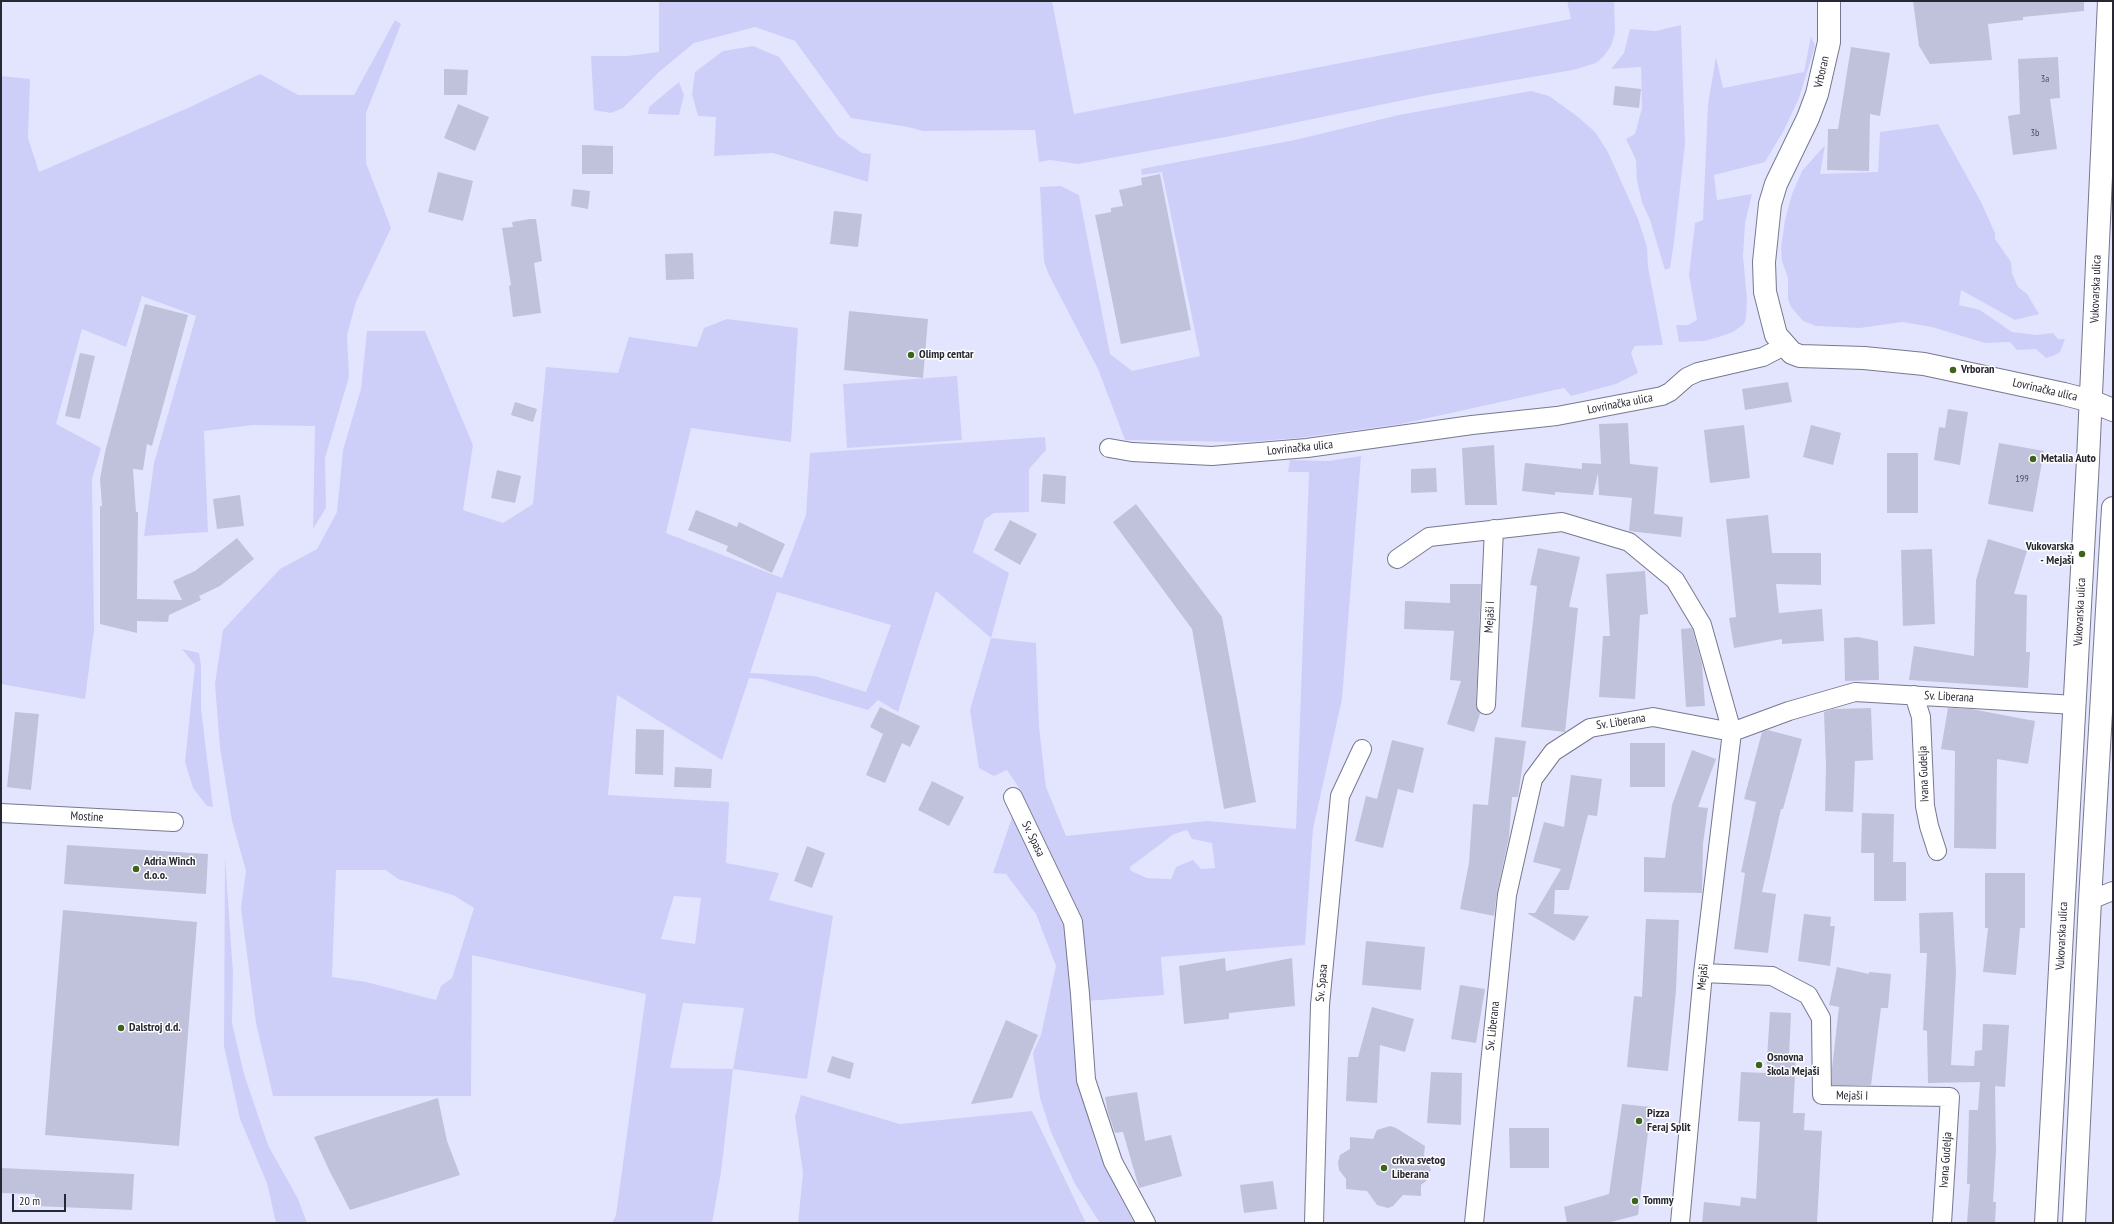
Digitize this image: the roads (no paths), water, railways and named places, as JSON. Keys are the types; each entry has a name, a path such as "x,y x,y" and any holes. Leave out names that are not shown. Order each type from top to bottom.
{"street":[{"name":"Vrboran","path":"1784,346 1776,334 1765,292 1764,262 1766,231 1770,204 1776,184 1808,118 1817,94 1829,42 1829,1"},
{"name":"Vukovarska ulica","path":"2046,1223 2091,401 2109,1"},
{"name":"Lovrinačka ulica","path":"1109,448 1132,452 1212,456 1307,448 1472,425 1558,416 1662,396 1670,392 1687,377 1698,372 1763,357 1784,346 1792,353 1800,356 1864,358 1924,364 2091,401 2113,410"},
{"path":"2074,1223 2090,900 2113,508"},
{"path":"1397,559 1429,538 1562,522 1628,542 1675,580 1702,625 1732,732"},
{"name":"Mejaši I","path":"1486,705 1494,529"},
{"name":"Sv. Liberana","path":"1474,1223 1507,895 1533,778 1553,752 1590,728 1653,717 1732,732 1789,711 1855,692 2075,705"},
{"name":"Ivana Gudelja","path":"1914,695 1921,718 1925,806 1929,826 1937,851"},
{"name":"Mejaši","path":"1680,1223 1703,973 1732,732"},
{"name":"Sv. Spasa","path":"1314,1223 1320,1005 1340,796 1362,749"},
{"name":"Sv. Spasa","path":"1013,797 1073,922 1086,1080 1113,1162 1146,1223"},
{"name":"Mostine","path":"1,813 174,822"},
{"path":"2090,900 2113,891"},
{"name":"Mejaši I","path":"1703,973 1772,976 1808,995 1821,1018 1822,1095 1950,1097"},
{"name":"Ivana Gudelja","path":"1942,1223 1950,1097"}],"place":[{"name":"Olimp centar","path":"911,355"},
{"name":"Vrboran","path":"1953,370"},
{"name":"Metalia Auto","path":"2033,459"},
{"name":"Vukovarska - Mejaši","path":"2082,554"},
{"name":"Adria Winch d.o.o.","path":"136,869"},
{"name":"Dalstroj d.d.","path":"121,1028"},
{"name":"Osnovna škola Mejaši","path":"1759,1065"},
{"name":"Pizza Feraj Split","path":"1639,1121"},
{"name":"crkva svetog Liberana","path":"1384,1168"},
{"name":"Tommy","path":"1635,1201"}]}
